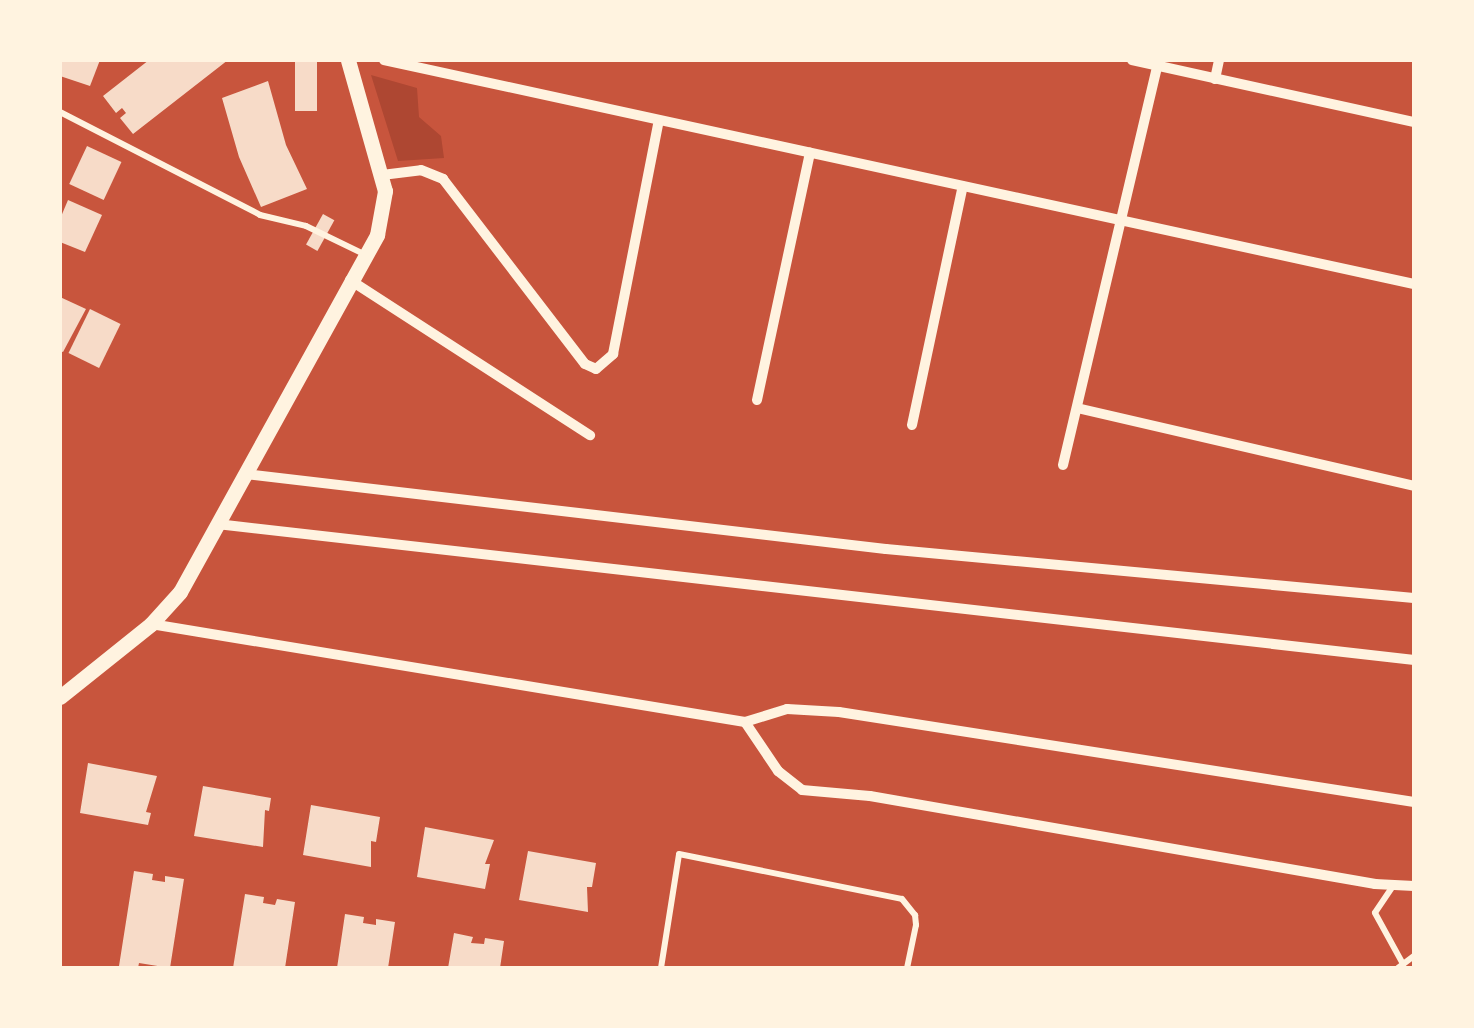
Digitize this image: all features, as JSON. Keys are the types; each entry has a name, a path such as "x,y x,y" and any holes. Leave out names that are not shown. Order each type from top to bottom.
{"street":[{"path":"60,697 151,624 180,592 383,217 382,175 348,60"},
{"path":"384,60 1414,284"},
{"path":"1132,60 1414,122"},
{"path":"1215,79 1220,60"},
{"path":"1063,464 1157,67"},
{"path":"382,175 420,170 444,178 585,364 596,369 613,354 659,120"},
{"path":"757,400 810,152"},
{"path":"912,425 963,186"},
{"path":"350,280 590,435"},
{"path":"1077,408 1414,486"},
{"path":"246,474 886,549 1414,598"},
{"path":"217,524 1414,660"},
{"path":"151,624 746,722 787,709 839,712 1414,802"},
{"path":"746,722 778,771 802,790 870,796 1392,886 1414,886"}],"lane":[{"path":"60,112 260,215 306,226 365,255"},
{"path":"661,968 679,854 902,899 910,906 916,925 907,968"},
{"path":"1392,886 1375,914 1400,966 1414,956"}],"shaded area":[{"path":"371,75 417,88 419,117 441,136 444,158 398,161"}],"building":[{"path":"60,60 100,60 90,86 60,76"},
{"path":"149,60 228,60 133,134 120,118 126,113 122,108 116,113 103,96"},
{"path":"295,60 317,60 317,111 295,111"},
{"path":"268,81 286,145 307,189 261,207 239,157 222,98"},
{"path":"87,146 121,162 104,200 69,184"},
{"path":"68,200 102,215 85,252 60,242 60,219"},
{"path":"323,214 334,220 317,251 306,245"},
{"path":"60,297 86,309 63,352 60,351"},
{"path":"90,309 121,324 99,368 69,353"},
{"path":"88,763 157,776 146,812 151,813 148,825 80,813"},
{"path":"203,786 271,798 269,811 265,810 263,847 194,836"},
{"path":"311,805 380,817 376,842 371,841 371,867 303,855"},
{"path":"425,827 494,840 485,864 490,864 485,889 417,877"},
{"path":"528,851 596,863 592,887 587,887 588,912 519,900"},
{"path":"134,871 153,874 152,880 165,882 165,876 184,879 170,968 139,963 138,968 119,966"},
{"path":"245,894 264,897 263,903 275,905 277,899 295,902 285,968 233,968"},
{"path":"345,914 364,917 363,923 376,925 376,919 395,922 388,968 337,968"},
{"path":"454,933 473,937 471,943 484,944 485,938 504,941 500,968 448,968"}]}
